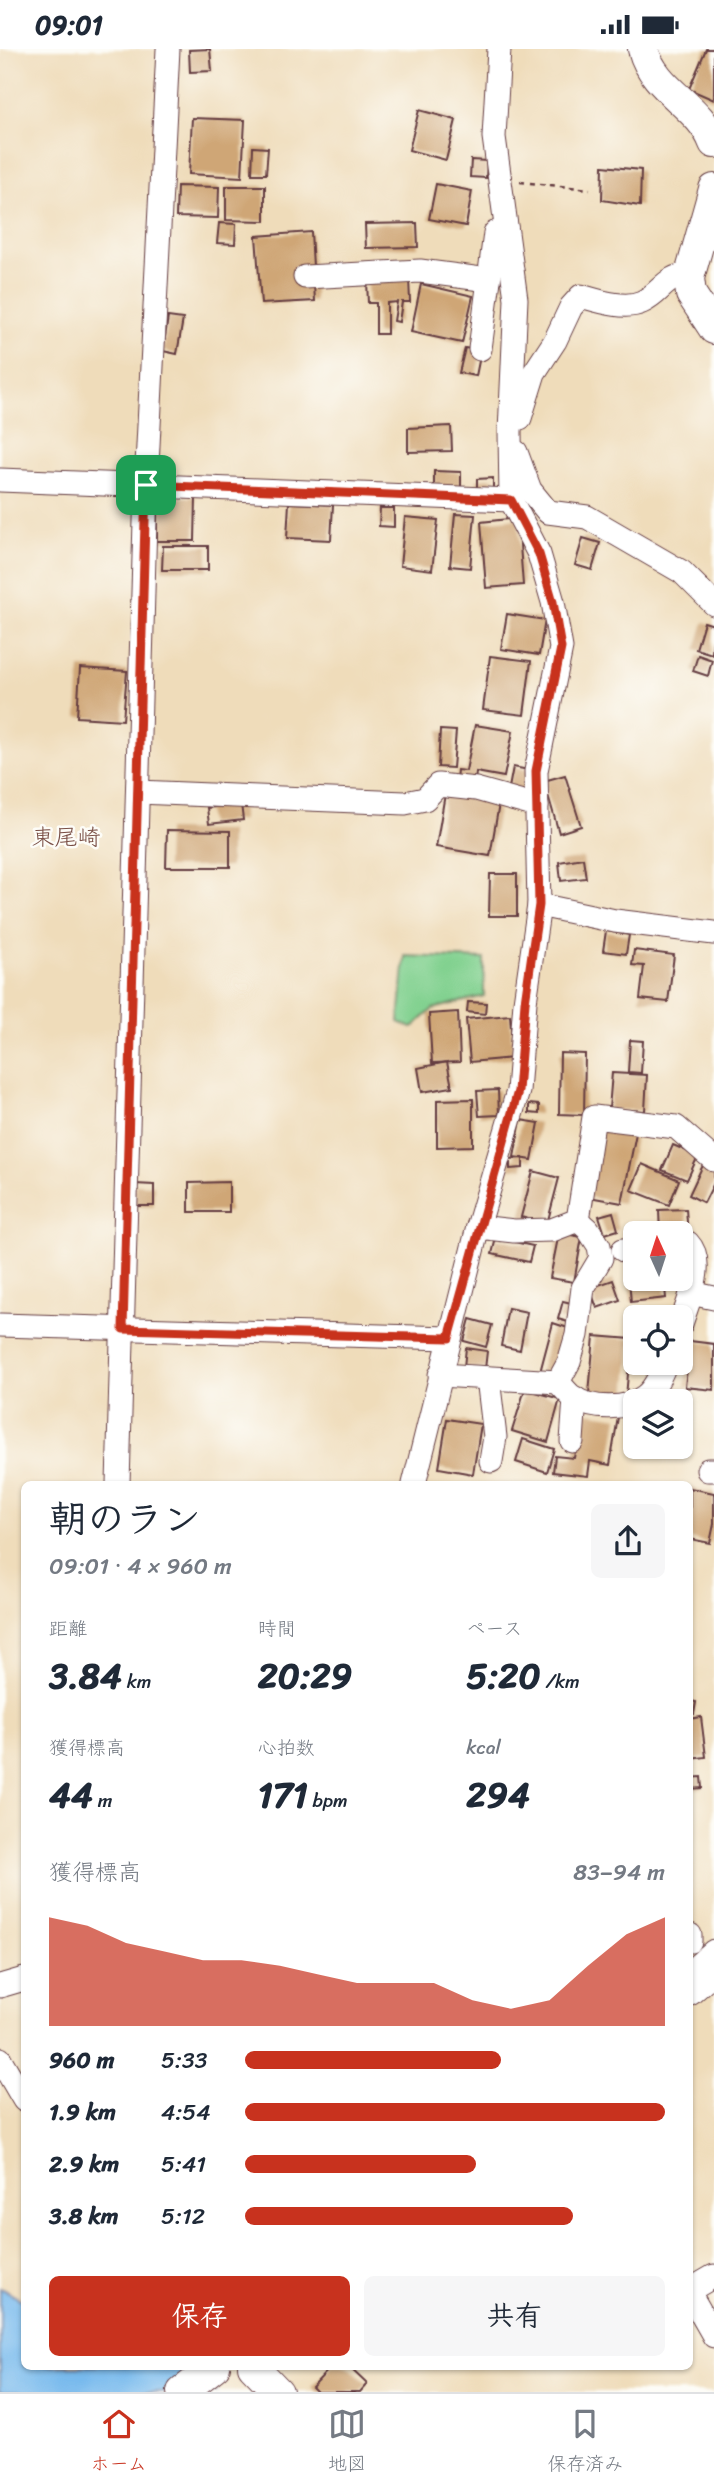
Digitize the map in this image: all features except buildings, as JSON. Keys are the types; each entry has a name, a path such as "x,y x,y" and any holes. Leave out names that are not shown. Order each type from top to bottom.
{"main road":[{"path":"643,49 660,82 699,120 714,143"},
{"path":"714,189 690,274 691,294 714,329"},
{"path":"182,2392 209,2370"},
{"path":"257,2370 278,2392"}],"street":[{"path":"118,1481 146,485 168,49"},
{"path":"415,1481 478,1227 518,1091 525,1002 539,905 536,771 561,648 553,602 539,554 511,500 510,432 516,299 494,137 499,49"},
{"path":"480,349 495,233 506,228"},
{"path":"305,277 419,271 489,280"},
{"path":"510,432 519,422 534,373 555,341 570,307 581,296 626,305 640,303 667,280 690,274"},
{"path":"510,432 530,490 548,512 587,517 682,572 714,604"},
{"path":"0,480 511,500"},
{"path":"138,792 405,803 425,799 438,785 476,789 537,806"},
{"path":"539,905 615,921 714,933"},
{"path":"578,1220 594,1117 677,1127 714,1160"},
{"path":"478,1227 514,1231 552,1230 578,1220"},
{"path":"572,1441 566,1390 569,1362 577,1335 583,1288 601,1258 599,1246 588,1229 578,1220"},
{"path":"693,1248 696,1267 693,1283"},
{"path":"687,1305 691,1293 714,1298"},
{"path":"0,1325 449,1338"},
{"path":"440,1375 488,1378 566,1390 598,1406 623,1406 645,1397 660,1375"},
{"path":"488,1378 495,1437 491,1461"},
{"path":"693,1969 714,1951"},
{"path":"693,1991 714,1973"},
{"path":"0,1986 21,1980"},
{"path":"0,2059 21,2094"},
{"path":"693,2290 714,2276"},
{"path":"693,2298 714,2336"}],"path":[{"path":"500,180 590,189"}],"green space":[{"path":"405,956 484,959 484,996 433,1009 412,1028 399,1022"}],"water":[{"path":"0,2288 21,2299 21,2370 189,2370 216,2392 0,2392"}],"district":[{"name":"東尾崎","path":"66,837"}],"route":[{"path":"146,485 511,500 539,554 553,602 561,648 536,771 539,905 525,1002 518,1091 449,1338 123,1329 146,485"}]}
